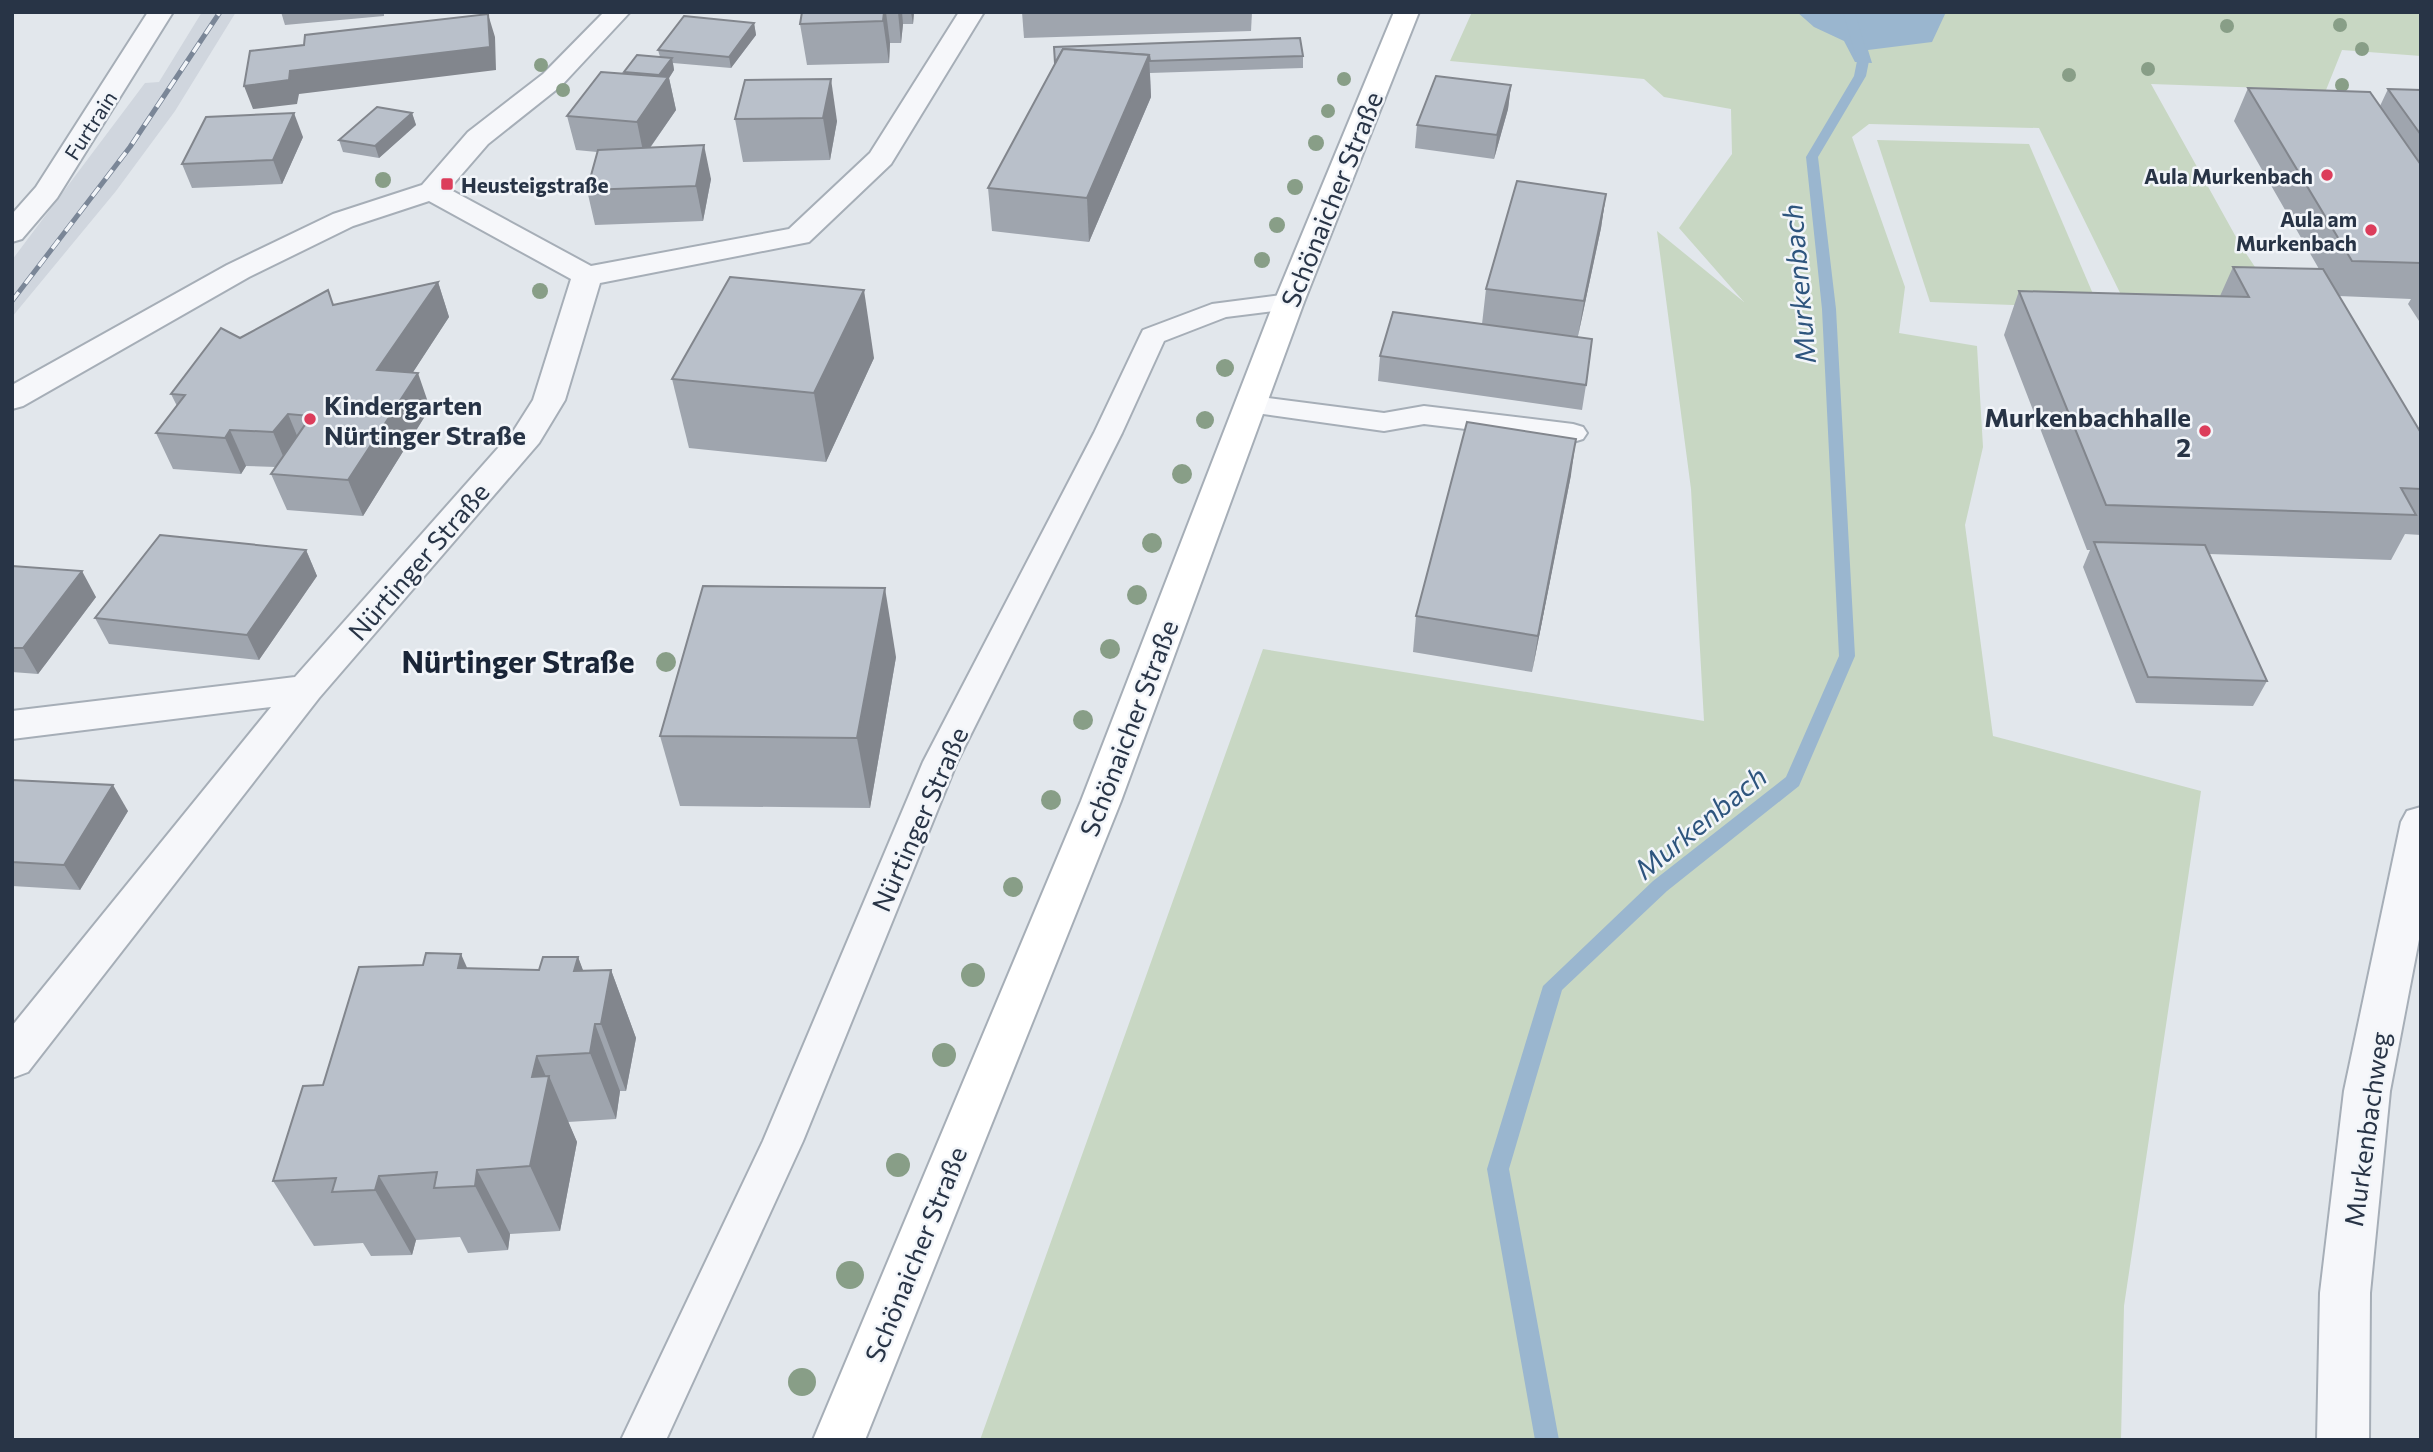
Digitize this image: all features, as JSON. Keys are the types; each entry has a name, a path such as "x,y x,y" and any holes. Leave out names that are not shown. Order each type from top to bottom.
{"main road":[{"name":"Schönaicher Straße","path":"839,1440 1101,801 1289,302 1407,12"}],"street":[{"name":"Furtrain","path":"12,233 47,192 162,12"},
{"path":"12,399 239,271 343,220 432,191 478,138 552,80 618,12"},
{"path":"432,191 587,276 799,236 881,158 972,12"},
{"name":"Nürtinger Straße","path":"12,1059 306,689 527,436 548,400 587,276"},
{"path":"12,725 306,689"},
{"name":"Murkenbachweg","path":"2343,1440 2345,1293 2367,1091 2421,822"}],"lane":[{"name":"Nürtinger Straße","path":"643,1440 783,1141 940,762 1108,433 1153,336 1220,310 1289,302"},
{"path":"1252,405 1384,422 1424,415 1573,433"}],"shaded area":[{"path":"202,12 236,12 175,111 116,191 12,317 12,260 145,83 159,82"}],"green space":[{"path":"1472,12 2421,12 2421,56 2342,50 2326,90 2151,84 2241,246 2267,285 2231,299 2126,305 2039,128 1869,124 1852,137 1905,287 1899,333 1977,346 1983,447 1965,525 1993,736 2201,791 2124,1306 2121,1440 980,1440 1263,649 1704,721 1691,489 1657,231 1744,302 1679,228 1732,154 1731,109 1664,97 1644,79 1450,61"},
{"path":"1877,140 2029,144 2099,308 1930,302"}],"water":[{"path":"1797,12 1946,12 1932,42 1868,50 1872,63 1855,62 1844,41 1814,27"}],"building":[{"path":"802,12 884,12 883,21 800,24"},
{"path":"488,14 490,47 290,71 289,80 244,86 250,51 304,45 305,35"},
{"path":"684,16 754,23 729,57 658,50"},
{"path":"1300,38 1303,56 1150,61 1149,55 1063,49 1055,63 1054,47"},
{"path":"1063,49 1149,55 1087,198 988,188"},
{"path":"637,55 672,58 659,75 624,72"},
{"path":"601,72 668,77 637,122 567,116"},
{"path":"1436,76 1511,85 1497,135 1417,125"},
{"path":"831,79 823,118 735,119 745,80"},
{"path":"2248,88 2370,92 2421,165 2421,263 2352,261"},
{"path":"2388,89 2421,90 2421,135"},
{"path":"377,107 412,113 375,146 339,140"},
{"path":"294,113 273,160 182,164 206,117"},
{"path":"704,145 696,186 587,190 598,150"},
{"path":"1517,181 1606,194 1584,301 1486,289"},
{"name":"Murkenbachhalle 2","path":"2233,267 2323,269 2421,433 2421,489 2401,488 2416,515 2106,505 2019,291 2249,297"},
{"path":"730,277 864,290 814,393 672,379"},
{"name":"Kindergarten Nürtinger Straße","path":"438,282 377,370 418,373 348,480 271,474 311,416 288,414 273,432 230,430 225,438 156,433 185,395 171,394 221,328 240,338 328,290 333,305"},
{"path":"1393,312 1592,339 1586,385 1380,356"},
{"path":"1467,422 1576,439 1538,636 1416,616"},
{"path":"160,535 306,550 247,635 95,618"},
{"path":"2094,542 2205,545 2267,681 2148,677"},
{"path":"12,566 82,571 23,648 12,648"},
{"path":"703,586 885,588 857,738 660,736"},
{"path":"12,780 113,785 64,865 12,862"},
{"path":"426,953 461,954 458,968 539,970 543,957 578,957 574,971 611,970 601,1024 595,1024 590,1053 537,1056 532,1077 549,1076 530,1166 477,1170 475,1186 434,1188 437,1172 379,1176 375,1190 332,1192 336,1178 273,1181 303,1086 323,1085 359,967 423,965"}],"waterway":[{"name":"Murkenbach","path":"1547,1440 1498,1169 1553,986 1660,886 1793,781 1847,656 1829,309 1812,157 1860,76 1863,61 1849,12"}],"railway":[{"path":"12,301 130,147 220,12"}],"place":[{"name":"Aula Murkenbach","path":"2327,175"},
{"name":"Heusteigstraße","path":"447,184"},
{"name":"Aula am Murkenbach","path":"2371,230"},
{"name":"Kindergarten Nürtinger Straße","path":"310,419"},
{"name":"Murkenbachhalle 2","path":"2205,431"}],"district":[{"name":"Nürtinger Straße","path":"518,660"}]}
